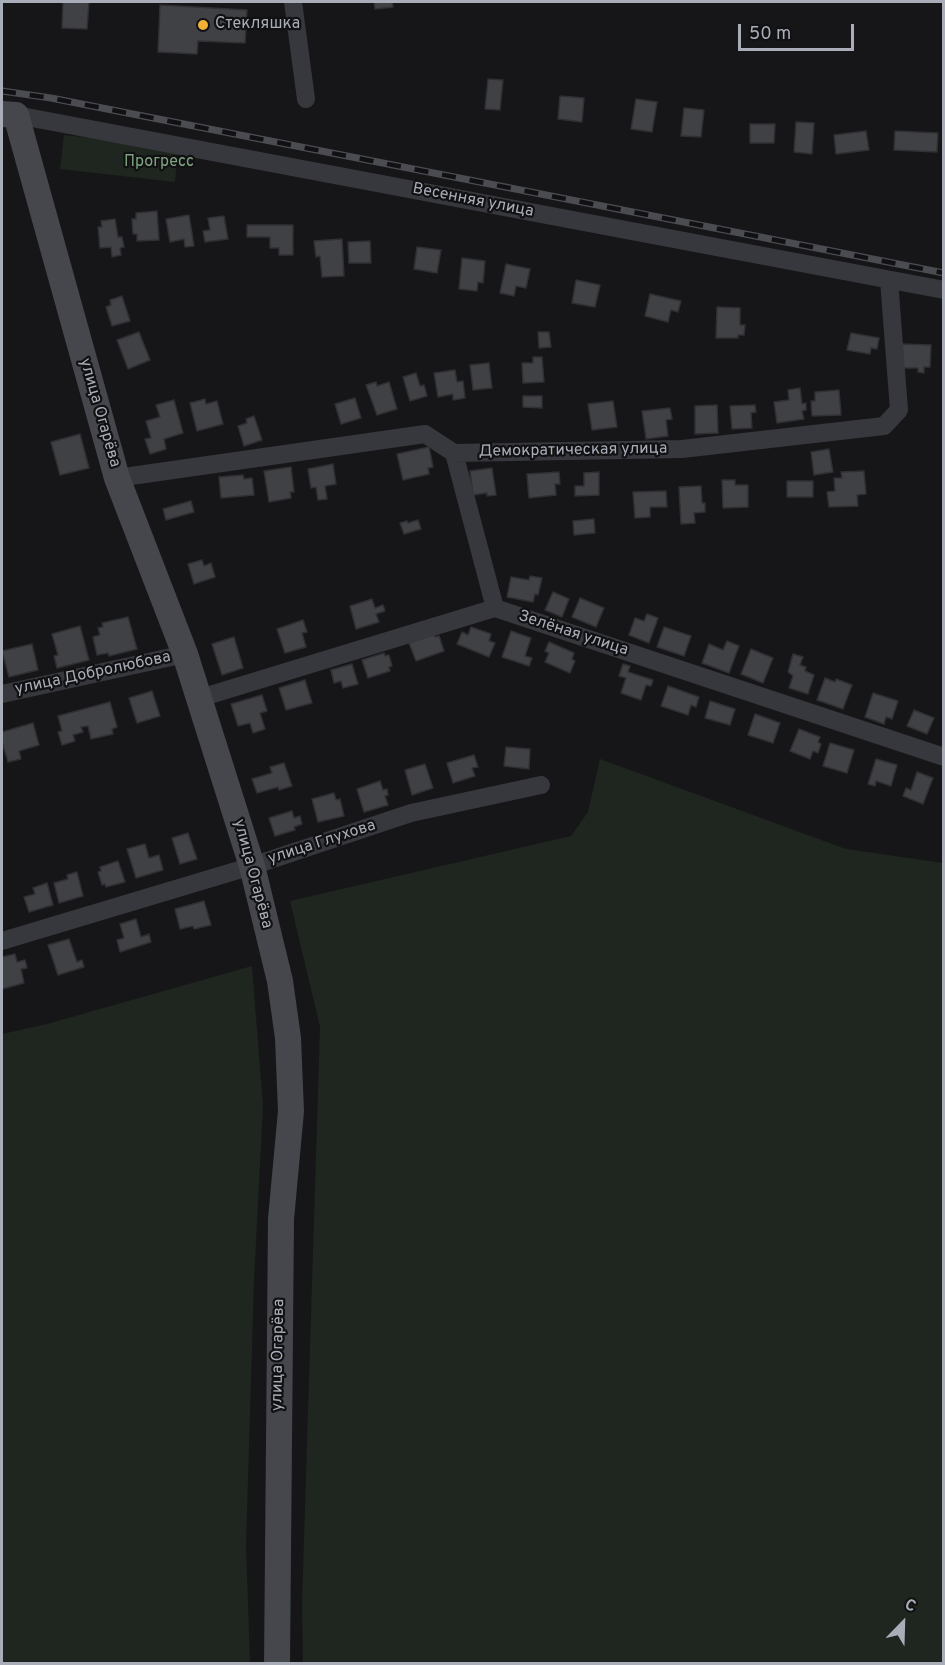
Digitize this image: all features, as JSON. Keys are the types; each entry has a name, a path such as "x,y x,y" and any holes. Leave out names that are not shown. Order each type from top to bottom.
{"main road":[{"name":"улица Огарёва","path":"9,115 117,478 200,698 252,866 280,981 288,1038 291,1111 281,1219 277,1664"}],"street":[{"path":"293,2 306,99"},
{"name":"Весенняя улица","path":"9,115 944,290"},
{"name":"Демократическая улица","path":"117,478 425,434 454,453 682,449 884,426 899,410 889,280"},
{"path":"200,698 495,608 454,453"},
{"name":"Зелёная улица","path":"495,608 944,757"},
{"name":"улица Добролюбова","path":"2,694 185,654"},
{"name":"улица Глухова","path":"2,941 252,866 411,813 541,785"}],"green space":[{"name":"Прогресс","path":"64,135 178,148 175,182 60,169"},
{"path":"600,759 846,849 943,863 943,1663 303,1663 302,1604 320,1027 290,901 571,836 588,812"},
{"path":"252,966 263,1106 254,1280 246,1546 250,1663 2,1663 2,1034 47,1024"}],"building":[{"path":"63,2 89,2 87,29 62,28"},
{"path":"374,2 392,2 393,7 375,9"},
{"name":"Стекляшка","path":"160,5 247,10 245,43 198,41 197,54 158,52"},
{"path":"488,79 503,80 500,110 485,109"},
{"path":"560,96 584,98 582,122 558,119"},
{"path":"636,99 657,102 652,132 631,129"},
{"path":"684,108 704,110 701,137 681,136"},
{"path":"796,122 814,123 812,154 794,152"},
{"path":"750,124 775,124 774,143 750,143"},
{"path":"866,131 869,150 836,154 834,135"},
{"path":"895,131 938,133 937,152 894,150"},
{"path":"157,211 159,240 137,241 137,234 133,234 132,219 136,219 136,213"},
{"path":"189,215 194,246 185,247 184,239 170,242 166,219"},
{"path":"224,216 228,239 205,242 203,231 210,230 208,218"},
{"path":"115,219 118,237 122,237 124,247 120,248 121,255 112,257 111,247 100,248 98,227 102,227 101,221"},
{"path":"247,225 293,225 293,255 279,255 279,248 270,248 270,237 247,237"},
{"path":"342,239 344,276 322,277 320,256 316,257 314,241"},
{"path":"370,241 371,263 349,263 348,242"},
{"path":"417,247 441,250 437,273 414,269"},
{"path":"462,258 485,261 483,283 478,282 477,291 459,289"},
{"path":"506,264 530,269 526,288 516,286 514,296 500,293"},
{"path":"576,280 600,285 595,307 572,303"},
{"path":"650,294 681,301 678,312 671,310 668,322 645,316"},
{"path":"122,296 130,321 112,326 106,307 111,305 110,300"},
{"path":"717,307 740,308 740,325 745,325 744,335 738,335 738,338 716,338"},
{"path":"139,332 150,360 128,369 117,340"},
{"path":"538,332 549,332 551,347 539,348"},
{"path":"851,333 879,338 877,349 871,348 870,354 847,350"},
{"path":"902,344 931,345 930,367 924,367 924,373 918,372 918,368 901,368"},
{"path":"533,357 542,357 544,382 523,383 522,363 533,363"},
{"path":"489,363 492,388 473,390 470,365"},
{"path":"455,370 457,382 463,381 465,398 453,400 453,394 438,397 434,373"},
{"path":"416,373 420,386 424,385 427,396 410,401 403,377"},
{"path":"376,382 377,386 389,382 397,409 377,415 366,385"},
{"path":"800,388 802,404 806,403 806,410 802,411 804,419 777,423 774,402 789,400 788,390"},
{"path":"839,390 841,415 812,416 811,401 815,401 815,392"},
{"path":"523,396 542,396 542,408 523,407"},
{"path":"355,398 361,418 341,424 335,404"},
{"path":"205,399 206,404 217,401 223,424 197,431 190,403"},
{"path":"174,400 183,433 164,439 166,449 150,454 145,439 151,438 146,421 160,417 156,405"},
{"path":"613,401 617,427 592,430 588,404"},
{"path":"717,405 718,433 695,434 695,406"},
{"path":"755,405 756,412 751,413 752,428 732,429 730,406"},
{"path":"670,408 672,419 666,420 668,436 646,439 642,411"},
{"path":"254,416 262,440 244,446 238,426 247,423 246,419"},
{"path":"80,434 89,468 60,475 51,442"},
{"path":"429,447 433,467 428,468 429,474 403,480 397,454"},
{"path":"829,449 833,472 814,475 811,452"},
{"path":"333,464 336,484 325,486 327,499 318,500 316,487 311,488 308,469"},
{"path":"291,467 294,492 290,492 291,498 269,502 264,471"},
{"path":"492,468 496,495 487,496 487,493 473,495 470,471"},
{"path":"864,471 866,494 857,495 858,506 829,507 827,492 835,491 834,478 842,478 841,472"},
{"path":"559,472 560,484 555,484 556,495 529,498 527,474"},
{"path":"599,472 599,495 575,496 575,486 584,486 584,473"},
{"path":"243,475 244,479 252,478 254,495 221,498 219,477"},
{"path":"722,480 735,480 735,485 748,485 748,507 723,508"},
{"path":"787,481 813,481 813,497 787,497"},
{"path":"701,486 705,512 694,513 695,523 681,524 679,487"},
{"path":"666,491 667,507 650,507 650,517 635,518 633,492"},
{"path":"191,501 194,512 166,520 163,509"},
{"path":"594,519 595,533 574,535 573,521"},
{"path":"418,520 421,529 404,534 400,523"},
{"path":"202,560 204,566 211,563 215,577 194,584 188,564"},
{"path":"530,576 542,578 538,595 535,594 533,602 507,597 511,577 529,580"},
{"path":"553,592 569,599 562,617 545,610"},
{"path":"580,598 604,608 596,627 572,617"},
{"path":"372,599 375,608 383,605 385,611 376,614 379,622 356,629 350,606"},
{"path":"647,614 658,618 649,643 629,635 635,618 644,621"},
{"path":"128,617 137,649 109,656 108,653 97,655 93,637 100,635 98,628 103,627 102,623"},
{"path":"303,620 307,632 302,633 306,647 285,653 277,629"},
{"path":"80,626 89,660 57,668 54,656 58,655 52,634"},
{"path":"471,627 491,634 489,641 495,643 489,657 457,644 462,632 468,635"},
{"path":"664,627 691,636 684,656 657,647"},
{"path":"511,631 531,638 525,656 532,658 529,666 502,657"},
{"path":"434,634 435,637 439,636 444,651 416,661 409,643"},
{"path":"234,637 243,668 222,675 212,644"},
{"path":"727,641 739,646 729,673 702,663 709,644 723,650"},
{"path":"549,642 574,653 572,659 575,661 570,673 545,662 549,653 545,651"},
{"path":"32,644 38,670 9,677 2,651"},
{"path":"751,649 773,658 763,683 741,674"},
{"path":"384,653 385,656 389,655 392,666 389,667 390,671 368,678 362,660"},
{"path":"793,654 803,657 800,665 806,667 805,671 814,675 808,694 789,688 793,676 788,672"},
{"path":"352,664 358,684 343,688 341,681 334,683 331,670"},
{"path":"623,664 630,666 628,672 653,680 651,686 646,685 641,700 621,693 626,678 619,676"},
{"path":"825,678 852,685 843,709 817,700"},
{"path":"305,680 312,703 286,710 279,688"},
{"path":"668,686 699,697 696,707 691,705 688,715 661,706"},
{"path":"152,691 160,716 137,723 129,698"},
{"path":"873,693 898,701 892,719 886,717 884,724 865,717"},
{"path":"262,695 267,711 260,713 265,729 253,733 250,723 238,726 231,704"},
{"path":"710,701 735,709 730,725 705,718"},
{"path":"110,702 117,727 112,729 113,734 91,739 88,726 81,727 83,732 73,735 75,741 62,745 58,732 62,731 58,716"},
{"path":"914,710 934,718 927,734 907,726"},
{"path":"755,714 780,723 773,743 748,735"},
{"path":"33,723 39,745 19,751 21,759 8,762 2,742 2,732"},
{"path":"799,729 820,737 818,742 821,744 818,753 813,751 810,759 790,751"},
{"path":"830,743 854,750 847,773 823,766"},
{"path":"506,747 530,749 529,769 504,766"},
{"path":"474,755 478,767 472,768 475,776 453,783 447,763"},
{"path":"876,759 897,765 891,786 876,781 875,786 868,784"},
{"path":"284,763 292,786 257,793 252,779 272,773 270,767"},
{"path":"425,764 433,788 412,795 405,770"},
{"path":"917,772 933,778 923,804 903,796 906,788 911,790"},
{"path":"380,781 383,790 387,789 388,795 385,796 388,805 364,812 357,789"},
{"path":"334,793 336,800 340,799 344,816 318,822 312,799"},
{"path":"292,811 294,818 300,816 302,824 294,827 295,830 275,836 269,818"},
{"path":"188,833 197,859 180,864 172,838"},
{"path":"145,844 149,858 159,855 163,870 136,878 127,849"},
{"path":"118,861 125,882 106,887 105,884 102,885 98,872 101,871 100,867"},
{"path":"77,872 83,896 59,903 54,883 68,879 67,875"},
{"path":"47,883 53,905 29,912 24,897 35,894 33,888"},
{"path":"204,901 211,925 180,929 175,909"},
{"path":"136,919 141,937 149,934 151,942 120,952 117,940 124,938 120,924"},
{"path":"69,939 77,962 82,960 84,967 58,975 48,945"},
{"path":"15,954 17,962 25,960 27,968 21,969 24,983 2,989 2,957"}],"railway":[{"path":"2,91 51,98 944,273"}],"place":[{"name":"Стекляшка","path":"203,25"}]}
